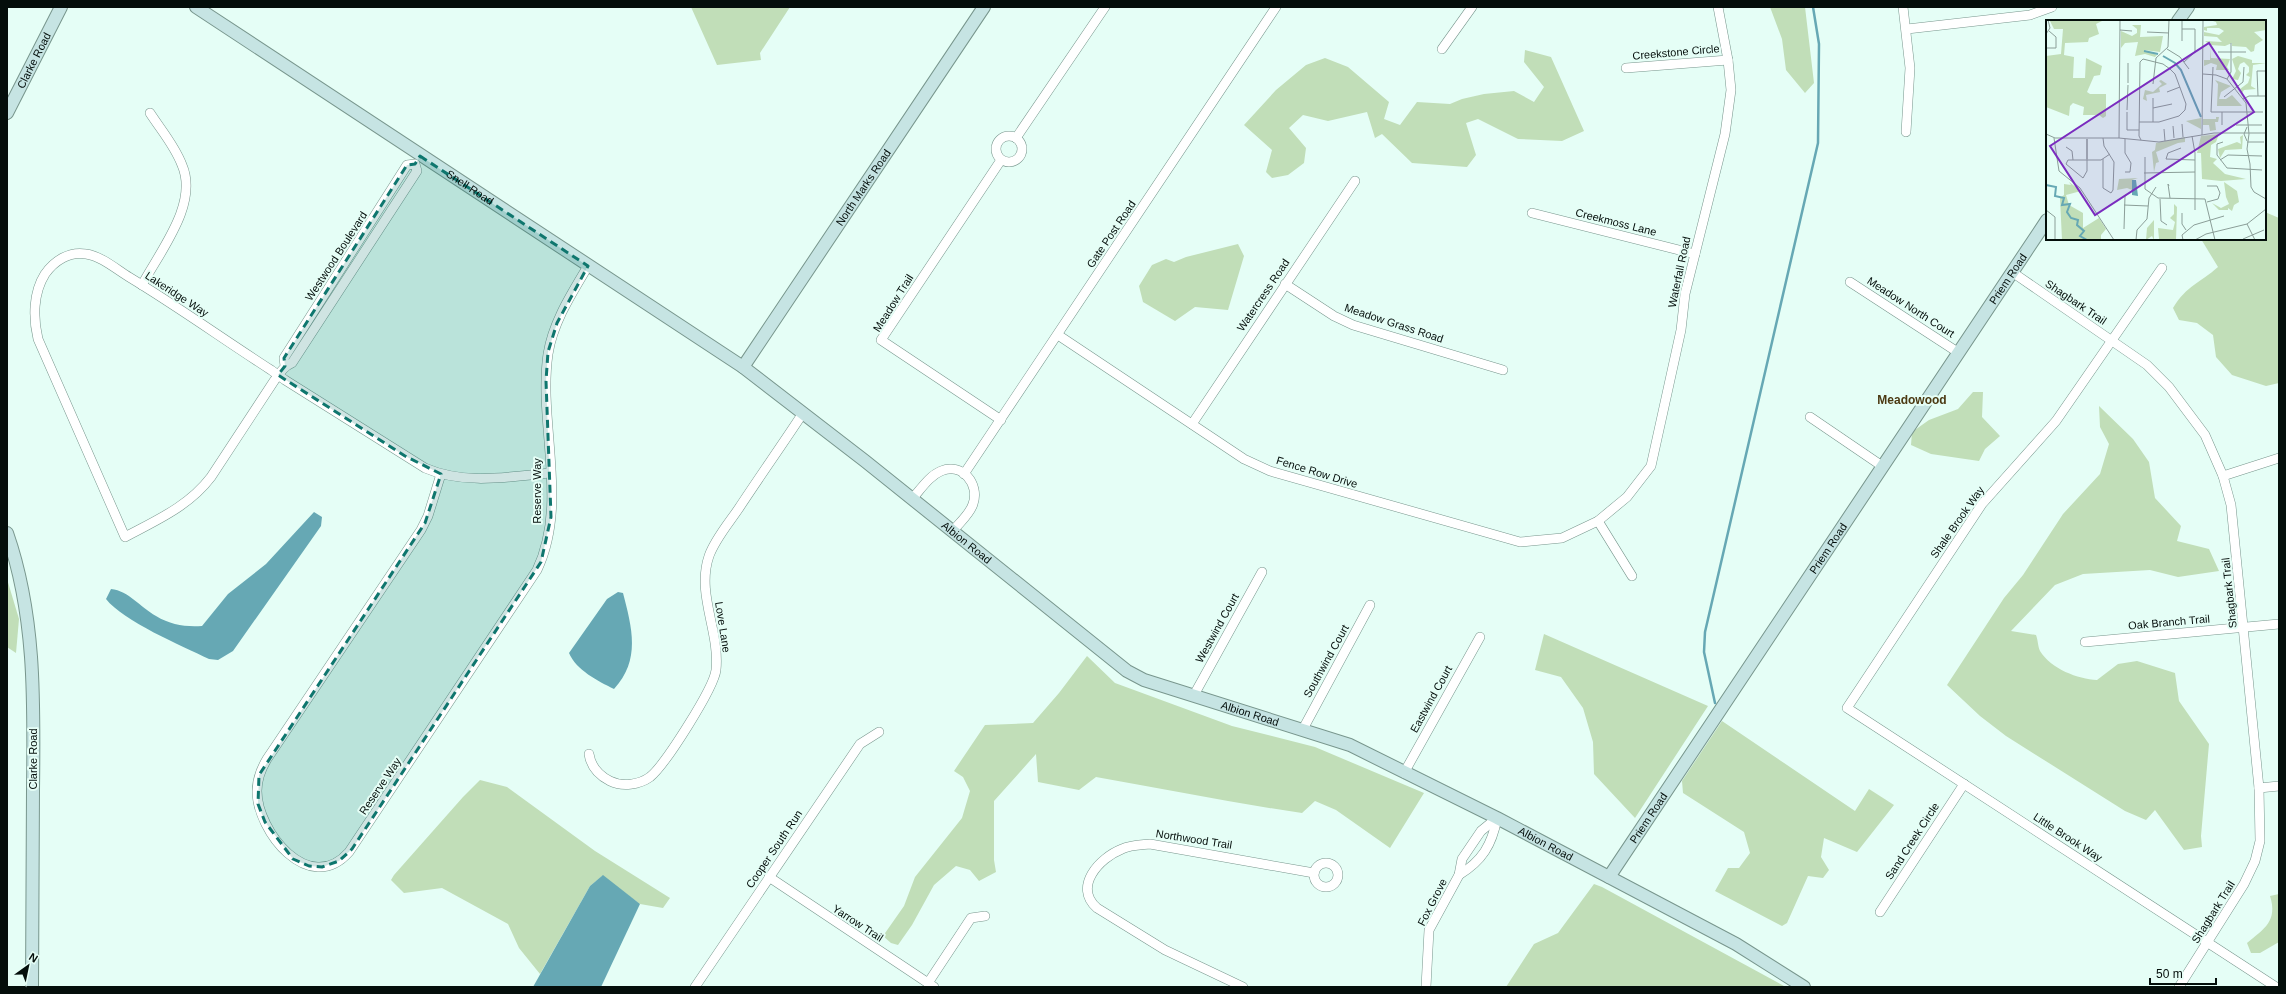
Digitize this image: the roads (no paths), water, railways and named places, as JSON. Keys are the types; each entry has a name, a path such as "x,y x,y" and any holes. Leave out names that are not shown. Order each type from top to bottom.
{"street":[{"name":"Clarke Road","path":"7,113 61,7"},
{"name":"Snell Road","path":"196,7 417,160 588,266 743,367"},
{"name":"North Marks Road","path":"743,367 984,7"},
{"path":"1016,138 1105,7"},
{"name":"Gate Post Road","path":"964,474 1276,7"},
{"path":"1442,49 1472,7"},
{"name":"Waterfall Road","path":"1598,521 1627,496 1652,466 1662,426 1680,330 1685,294 1724,134 1731,90 1728,60 1718,7"},
{"path":"1903,7 1907,29 1910,68 1906,132"},
{"path":"1907,29 2030,15 2052,7"},
{"path":"2179,20 2188,7"},
{"name":"Creekstone Circle","path":"1626,68 1728,60"},
{"path":"142,285 178,220 187,194 186,181 182,165 150,113"},
{"path":"1007,136 1016,138 1023,147 1021,156 1014,162 1001,160 996,151 997,143 1007,136"},
{"name":"Westwood Boulevard","path":"125,537 177,509 200,490 212,477 278,375 285,366 292,363 417,171 417,160"},
{"name":"Meadow Trail","path":"1001,160 881,340 1001,420"},
{"name":"Watercress Road","path":"1192,424 1355,181"},
{"name":"Creekmoss Lane","path":"1532,213 1695,254"},
{"name":"Priem Road","path":"1609,877 2046,221"},
{"name":"Lakeridge Way","path":"125,537 41,348 36,330 35,314 38,292 43,278 55,264 70,255 82,253 94,255 405,456 441,474 480,479 550,473"},
{"name":"Reserve Way","path":"441,474 424,523 267,759 259,775 257,796 265,822 288,854 305,865 316,867 330,865 342,859 349,852 531,581 541,562 548,541 551,517 546,372 548,352 557,323 588,266"},
{"name":"Shale Brook Way","path":"1846,708 1982,504 2056,421 2162,268"},
{"name":"Shagbark Trail","path":"2012,272 2147,365 2169,387 2205,435 2223,476 2231,505 2259,788 2260,841 2255,861 2244,884 2179,987"},
{"name":"Meadow North Court","path":"1850,282 1959,353"},
{"name":"Meadow Grass Road","path":"1285,284 1334,316 1353,325 1503,370"},
{"name":"Fence Row Drive","path":"1058,335 1244,458 1270,471 1505,539 1520,542 1562,538 1598,521"},
{"name":"Albion Road","path":"743,367 953,531 1127,671 1144,680 1303,728 1350,745 1497,818 1736,944 1804,987"},
{"name":"Love Lane","path":"589,754 594,769 608,780 622,784 640,782 650,777 661,765 704,700 713,681 716,664 715,642 704,586 709,555 716,542 803,413"},
{"path":"1810,418 1882,466"},
{"path":"2223,476 2279,458"},
{"path":"912,499 929,480 940,472 952,469 964,474 974,487 974,501 970,510 953,531"},
{"path":"1598,521 1632,576"},
{"name":"Clarke Road","path":"7,533 23,589 31,653 34,739 32,987"},
{"name":"Westwind Court","path":"1194,695 1262,572"},
{"name":"Southwind Court","path":"1303,728 1370,605"},
{"name":"Oak Branch Trail","path":"2084,642 2279,624"},
{"name":"Eastwind Court","path":"1404,773 1480,636"},
{"name":"Little Brook Way","path":"1846,708 2276,987"},
{"name":"Cooper South Run","path":"696,987 860,744 879,732"},
{"name":"Sand Creek Circle","path":"1880,912 1964,784"},
{"path":"2259,788 2279,786"},
{"name":"Fox Grove","path":"1459,875 1474,866 1494,837 1497,818"},
{"name":"Fox Grove","path":"1426,987 1428,930 1459,875 1462,859 1481,831 1497,818"},
{"name":"Northwood Trail","path":"1243,987 1165,950 1097,908 1089,898 1087,892 1090,876 1104,859 1113,853 1123,848 1150,844 1314,873"},
{"name":"Yarrow Trail","path":"769,877 931,985"},
{"path":"931,985 972,918 985,916"}],"water":[{"path":"314,512 322,517 321,526 233,651 218,660 209,659 139,624 125,616 106,599 111,589 117,590 129,596 150,612 167,622 184,626 202,626 228,594 266,564"},
{"path":"618,592 623,593 629,619 632,643 628,667 623,678 614,689 582,670 572,659 569,653 607,599"},
{"path":"603,875 640,904 601,987 533,987 590,886"}],"waterway":[{"path":"1715,703 1704,652 1705,632 1818,143 1819,44 1813,7"}],"district":[{"name":"Meadowood","path":"1912,400"}]}
